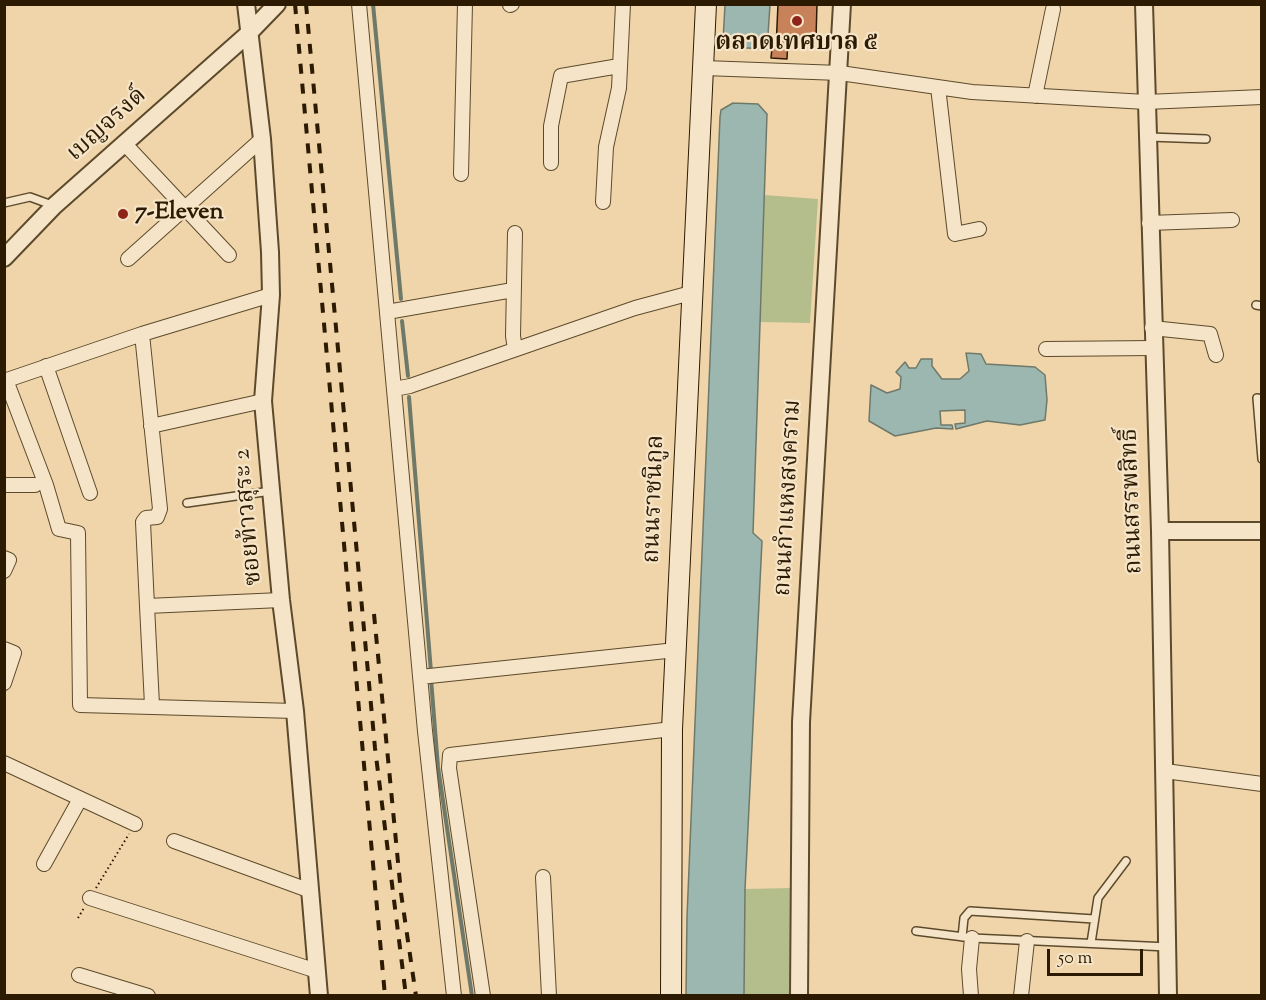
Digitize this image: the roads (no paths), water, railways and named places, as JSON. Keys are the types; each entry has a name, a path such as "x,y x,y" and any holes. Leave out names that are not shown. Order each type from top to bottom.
{"main road":[{"name":"ถนนราชนิกูล","path":"671,996 672,729 706,4"}],"street":[{"name":"ซอยท้าวสุระ 2","path":"246,4 261,139 270,252 270,295 263,401 281,600 295,711 308,890 319,996"},
{"name":"เบญจรงด์","path":"4,258 54,206 123,142 248,34 277,4"},
{"path":"359,4 394,389 426,677 454,996"},
{"path":"461,174 465,4"},
{"path":"603,202 606,147 619,88 622,4"},
{"name":"ถนนกำแหงสงคราม","path":"799,996 801,722 840,73 842,4"},
{"name":"ถนนสรรพสิทธิ์","path":"1144,4 1152,328 1160,531 1168,996"},
{"path":"1035,96 1053,9"},
{"path":"551,163 551,126 561,76 619,66"},
{"path":"704,68 840,73 938,87 1035,96 1146,102 1262,97"},
{"path":"938,87 955,234 979,230"},
{"path":"128,259 261,139"},
{"path":"123,142 229,255"},
{"path":"1149,223 1232,220"},
{"path":"515,233 513,290 515,349"},
{"path":"387,312 513,290"},
{"path":"394,389 635,308 691,293"},
{"path":"270,295 142,334 5,381 46,485 59,529 78,533 80,705 152,705 189,710 295,711"},
{"path":"1152,328 1210,334 1216,355"},
{"path":"142,334 160,509 157,517 146,518 143,522 152,705"},
{"path":"1046,349 1153,348"},
{"path":"46,366 90,493"},
{"path":"151,426 263,401"},
{"path":"4,484 35,486"},
{"path":"1160,531 1262,531"},
{"path":"4,558 9,560 4,571"},
{"path":"147,606 281,600"},
{"path":"4,649 14,653 4,683"},
{"path":"426,677 676,650"},
{"path":"483,996 449,768 450,756 672,729"},
{"path":"4,763 135,824"},
{"path":"1165,771 1262,784"},
{"path":"44,864 80,799"},
{"path":"174,841 308,890"},
{"path":"543,878 549,996"},
{"path":"90,898 317,971"},
{"path":"967,938 971,996"},
{"path":"1021,996 1027,941"},
{"path":"80,975 148,996"}],"lane":[{"path":"1147,137 1206,139"},
{"path":"4,203 30,197 54,206"},
{"path":"1262,399 1257,399 1262,459"},
{"path":"187,503 271,491"},
{"path":"1091,943 1098,898 1126,861"},
{"path":"967,938 964,918 970,911 1094,919"},
{"path":"916,931 967,938 1168,947"}],"water":[{"path":"725,5 770,5 767,49 727,47 723,41"},
{"path":"733,103 758,104 767,114 753,533 762,541 745,889 744,995 686,995 687,917 720,117 721,110"},
{"path":"966,353 981,354 986,364 1035,367 1045,375 1047,400 1045,420 1020,425 987,421 956,429 955,424 965,423 965,410 940,411 941,425 952,425 953,429 936,428 895,436 869,421 871,385 887,393 900,389 901,377 896,372 905,362 909,368 916,368 921,359 932,359 932,366 942,379 960,379 969,371"}],"waterway":[{"path":"373,4 401,299"},
{"path":"402,321 408,376"},
{"path":"409,397 431,672"},
{"path":"431,679 438,767 472,996"}],"railway":[{"path":"295,4 385,996"},
{"path":"306,4 375,748 406,996"},
{"path":"374,614 401,893 416,996"}],"place":[{"name":"ตลาดเทศบาล ๕","path":"797,21"},
{"name":"7-Eleven","path":"123,214"}]}
